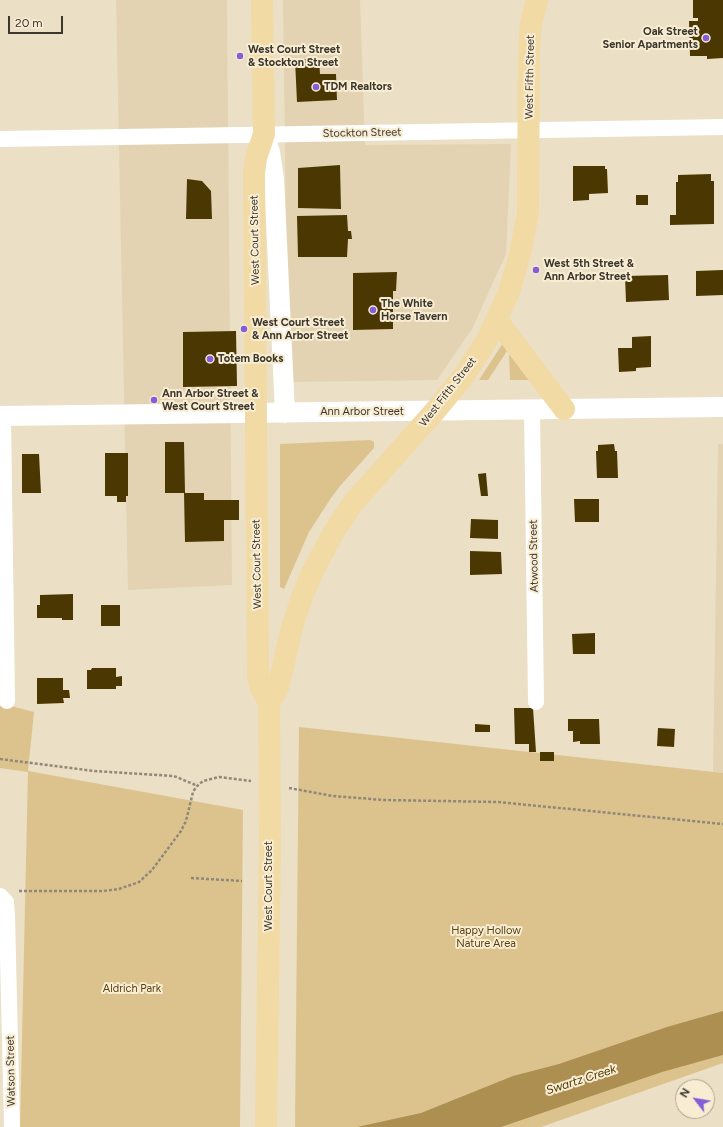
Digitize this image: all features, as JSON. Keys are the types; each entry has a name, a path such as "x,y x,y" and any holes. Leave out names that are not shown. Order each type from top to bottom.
{"main road":[{"name":"West Court Street","path":"262,0 264,134 256,158 254,173 258,676 260,688 269,703 270,842 266,1127"},
{"name":"West Fifth Street","path":"269,703 278,688 290,634 302,597 312,573 332,535 357,498 435,411 473,363 497,320 514,278 526,225 529,193 530,37 537,0"},
{"path":"497,320 564,409"}],"street":[{"name":"Stockton Street","path":"0,139 723,127"},
{"path":"264,134 270,152 274,179 284,413"},
{"name":"Ann Arbor Street","path":"2,416 723,407"},
{"name":"Atwood Street","path":"532,410 536,702"},
{"path":"2,416 7,701"},
{"name":"Watson Street","path":"1,896 6,902 7,915 12,1127"}],"path":[{"path":"0,759 94,771 174,776 186,779 198,786"},
{"path":"1,896 13,891 104,891 119,889 139,882 152,870 181,831 186,821 193,792 198,786 211,778 219,777 258,782"},
{"path":"281,787 333,796 384,800 498,802 723,824"},
{"path":"191,878 242,881"}],"shaded area":[{"path":"116,0 227,0 232,585 128,590"},
{"path":"283,0 360,0 365,145 511,144 506,254 472,329 437,380 288,382"},
{"path":"718,444 723,444 723,773 713,772"}],"green space":[{"path":"503,343 509,348 488,380 479,380"},
{"path":"509,354 532,380 510,380"},
{"path":"370,440 374,442 374,448 331,498 309,532 284,589 280,587 280,444"},
{"name":"Aldrich Park","path":"0,703 34,712 28,771 243,810 240,1127 20,1127 28,772 0,768"},
{"name":"Happy Hollow Nature Area","path":"299,727 723,773 723,1063 541,1127 295,1127"}],"water":[{"name":"Swartz Creek","path":"723,1011 723,1055 662,1072 501,1127 357,1127 421,1113 513,1076 559,1064 667,1027"}],"building":[{"name":"Oak Street Senior Apartments","path":"693,0 723,0 723,58 707,59 707,56 690,56 689,21 698,21 698,18 693,18"},
{"name":"TDM Realtors","path":"319,58 320,74 336,74 337,100 297,102 295,60"},
{"path":"340,165 341,209 298,208 298,168"},
{"path":"573,166 605,166 605,169 607,169 608,193 589,194 589,200 573,201"},
{"path":"711,174 711,181 714,181 714,224 670,225 670,215 676,215 676,182 678,182 678,175"},
{"path":"187,179 202,181 211,191 212,219 186,219"},
{"path":"636,195 648,195 648,205 636,205"},
{"path":"347,215 348,231 351,231 352,239 348,239 347,257 298,257 297,216"},
{"path":"723,270 723,295 696,296 696,271"},
{"name":"The White Horse Tavern","path":"397,272 396,291 393,291 393,329 353,330 353,273"},
{"path":"668,275 669,300 626,302 625,276"},
{"name":"Totem Books","path":"236,331 237,386 183,387 183,332"},
{"path":"651,336 651,367 636,368 636,371 619,372 618,348 632,348 632,337"},
{"path":"165,442 184,442 185,493 165,493"},
{"path":"614,444 615,451 617,451 618,478 597,478 596,451 598,451 598,445"},
{"path":"105,453 128,453 128,496 126,496 126,502 117,502 117,496 105,496"},
{"path":"22,454 39,454 41,493 22,493"},
{"path":"486,473 488,496 481,496 478,474"},
{"path":"184,493 204,493 204,500 239,500 239,520 224,520 224,541 185,542"},
{"path":"574,499 599,499 599,522 575,522"},
{"path":"471,519 498,520 498,539 470,538"},
{"path":"470,551 501,552 502,574 470,575"},
{"path":"73,594 73,620 62,620 62,618 37,618 37,605 40,605 40,595"},
{"path":"101,605 120,605 120,626 101,626"},
{"path":"595,633 595,654 573,654 572,634"},
{"path":"92,668 116,668 116,677 122,676 122,686 116,686 116,689 87,689 87,670 91,670"},
{"path":"37,678 63,678 63,690 69,690 70,698 63,698 64,703 37,704"},
{"path":"514,708 533,708 536,752 529,752 529,744 515,744"},
{"path":"568,719 599,719 600,744 580,744 580,741 573,742 573,731 568,731"},
{"path":"475,724 490,725 490,732 475,732"},
{"path":"658,728 675,729 674,747 657,746"},
{"path":"540,752 554,752 554,761 540,761"}],"place":[{"name":"Oak Street Senior Apartments","path":"706,38"},
{"name":"West Court Street & Stockton Street","path":"240,56"},
{"name":"TDM Realtors","path":"316,87"},
{"name":"West 5th Street & Ann Arbor Street","path":"536,270"},
{"name":"The White Horse Tavern","path":"373,310"},
{"name":"West Court Street & Ann Arbor Street","path":"244,329"},
{"name":"Totem Books","path":"210,359"},
{"name":"Ann Arbor Street & West Court Street","path":"154,400"}]}
